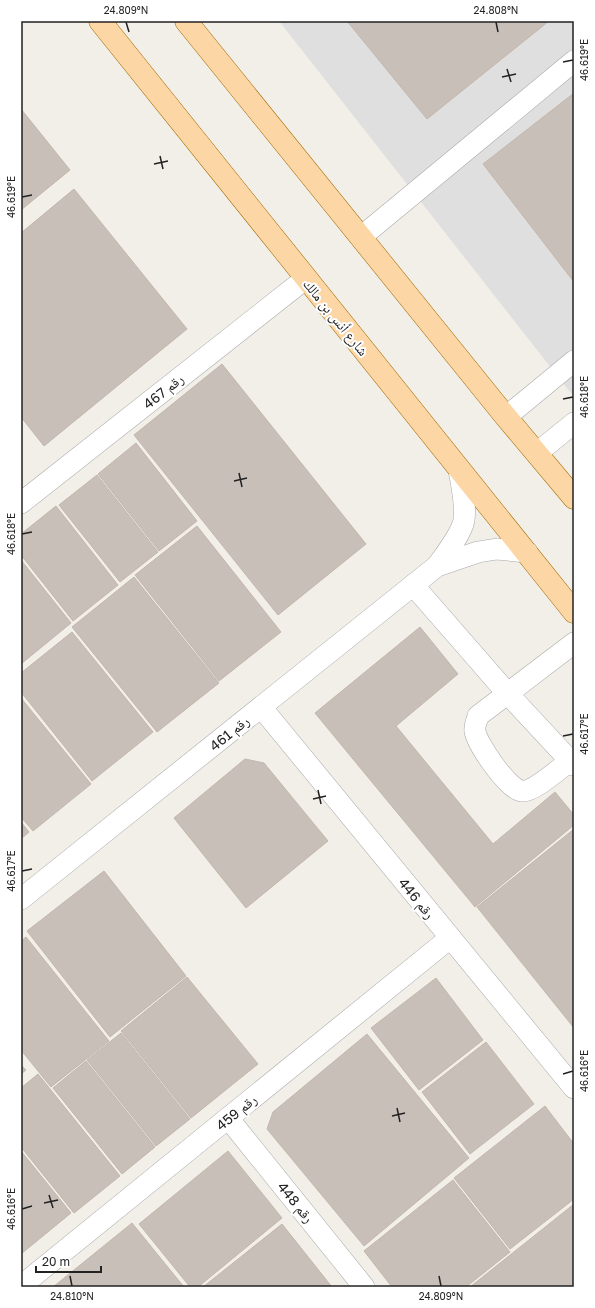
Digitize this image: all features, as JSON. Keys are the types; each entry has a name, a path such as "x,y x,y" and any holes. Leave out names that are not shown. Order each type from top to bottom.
{"main road":[{"name":"شارع أنس بن مالك","path":"100,21 574,612"},
{"path":"186,21 506,417 574,498"}],"street":[{"path":"361,237 574,61"},
{"name":"رقم 467","path":"22,499 305,278"},
{"path":"506,417 574,361"},
{"path":"537,453 574,423"},
{"path":"437,566 464,522 464,499 459,470"},
{"path":"437,566 478,552 497,549 527,552"},
{"name":"رقم 461","path":"21,899 437,566"},
{"path":"413,585 508,694 572,763 532,789 521,791 510,785 478,743 474,729 478,716 508,694 574,643"},
{"name":"رقم 446","path":"261,707 574,1088"},
{"name":"رقم 459","path":"21,1286 450,938"},
{"name":"رقم 448","path":"228,1118 364,1287"}],"shaded area":[{"path":"279,21 574,21 574,397"}],"building":[{"path":"347,21 549,21 427,119"},
{"path":"574,93 574,282 483,164"},
{"path":"21,109 70,170 21,210"},
{"path":"74,189 187,329 44,446 21,417 21,233"},
{"path":"222,364 366,544 278,615 134,435"},
{"path":"136,443 197,521 159,551 98,474"},
{"path":"97,475 158,552 120,582 59,505"},
{"path":"56,506 118,585 73,621 21,555 21,534"},
{"path":"197,526 281,632 219,681 135,575"},
{"path":"21,560 71,623 21,664"},
{"path":"134,577 219,683 157,732 72,627"},
{"path":"420,627 458,674 396,726 493,844 555,792 574,815 574,825 475,907 315,713"},
{"path":"72,632 153,732 92,781 21,692 21,673"},
{"path":"21,698 91,784 33,831 21,817"},
{"path":"245,759 264,763 328,841 246,908 174,818"},
{"path":"21,822 29,832 21,839"},
{"path":"574,829 574,1028 477,907"},
{"path":"104,871 186,976 110,1037 27,931"},
{"path":"26,937 109,1041 51,1087 21,1050 21,941"},
{"path":"187,977 258,1064 191,1118 121,1031"},
{"path":"436,978 483,1040 419,1090 371,1028"},
{"path":"121,1033 190,1119 156,1146 87,1060"},
{"path":"367,1034 469,1158 364,1246 267,1129 273,1112"},
{"path":"486,1042 534,1104 470,1154 422,1092"},
{"path":"86,1061 155,1147 122,1174 53,1088"},
{"path":"21,1065 26,1070 21,1074"},
{"path":"38,1074 120,1176 74,1213 21,1147 21,1088"},
{"path":"545,1106 574,1144 574,1199 510,1249 454,1178"},
{"path":"21,1151 71,1213 21,1254"},
{"path":"228,1151 282,1218 198,1287 190,1287 139,1224"},
{"path":"453,1180 510,1252 466,1287 392,1287 364,1251"},
{"path":"574,1204 574,1287 470,1287"},
{"path":"132,1223 184,1287 53,1287"},
{"path":"282,1224 332,1287 203,1287"}]}
